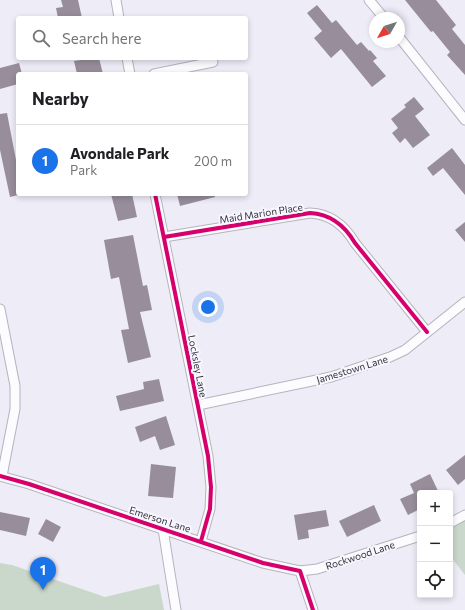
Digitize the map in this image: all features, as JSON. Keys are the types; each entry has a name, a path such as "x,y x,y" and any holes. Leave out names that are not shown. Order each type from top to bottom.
{"street":[{"path":"116,0 119,16"},
{"path":"369,0 379,12"},
{"path":"405,45 465,120"},
{"path":"127,60 130,72"},
{"path":"164,72 213,62"},
{"name":"Locksley Lane","path":"155,196 208,456 211,487 210,509 201,541"},
{"name":"Maid Marion Place","path":"164,237 310,213 319,214 338,222 349,232 355,243 427,332"},
{"name":"Jamestown Lane","path":"198,405 331,378 390,357 405,350 465,302"},
{"path":"0,309 15,386 15,409 1,476"},
{"name":"Emerson Lane","path":"1,476 264,563 300,571"},
{"path":"453,521 465,515"},
{"path":"164,529 168,567 176,610"},
{"name":"Rockwood Lane","path":"300,571 317,569 417,537"},
{"path":"300,571 313,610"}],"green space":[{"path":"465,515 465,575 453,560 453,521"},
{"path":"0,563 12,565 105,597 159,584 164,610 0,610"}],"building":[{"path":"61,0 78,0 82,16 58,16 56,8 63,7"},
{"path":"405,0 436,0 456,25 452,29 465,45 465,75 447,55 450,52 433,31 431,32"},
{"path":"317,5 332,23 336,20 357,45 361,42 369,51 370,50 377,58 373,61 386,76 372,87 341,49 331,58 314,38 322,31 307,13"},
{"path":"100,60 102,72 77,72 74,61"},
{"path":"19,63 21,72 16,72 16,85 0,89 0,68"},
{"path":"414,97 424,109 415,116 430,135 413,148 405,138 400,143 392,133 398,128 391,119 406,107 404,105"},
{"path":"7,113 16,160 16,196 10,197 0,150 0,114"},
{"path":"452,148 465,165 465,195 443,168 433,176 427,168"},
{"path":"112,196 132,196 137,217 118,221"},
{"path":"178,196 215,196 215,197 180,206"},
{"path":"465,222 465,242 455,230"},
{"path":"133,235 143,286 147,285 152,310 140,312 151,357 128,363 121,330 129,329 119,277 111,279 104,240"},
{"path":"159,379 164,401 120,411 116,396 144,389 143,382"},
{"path":"166,416 175,445 160,450 155,436 140,442 135,427"},
{"path":"465,455 465,479 458,485 446,470"},
{"path":"151,464 176,467 173,498 148,496"},
{"path":"430,474 438,490 417,490 417,510 408,515 400,499 414,493 410,484"},
{"path":"374,505 381,521 347,537 339,521"},
{"path":"326,510 329,526 308,530 309,538 298,540 294,515"},
{"path":"0,512 30,518 26,536 0,530"},
{"path":"46,519 61,527 53,542 38,534"}],"cycle path":[{"path":"155,196 208,456 211,487 210,509 201,541"},
{"path":"164,237 310,213 331,218 347,231 427,332"},
{"path":"0,476 29,484 263,563 300,571 313,610"}],"place":[{"name":"Avondale Park","path":"43,590"}]}
